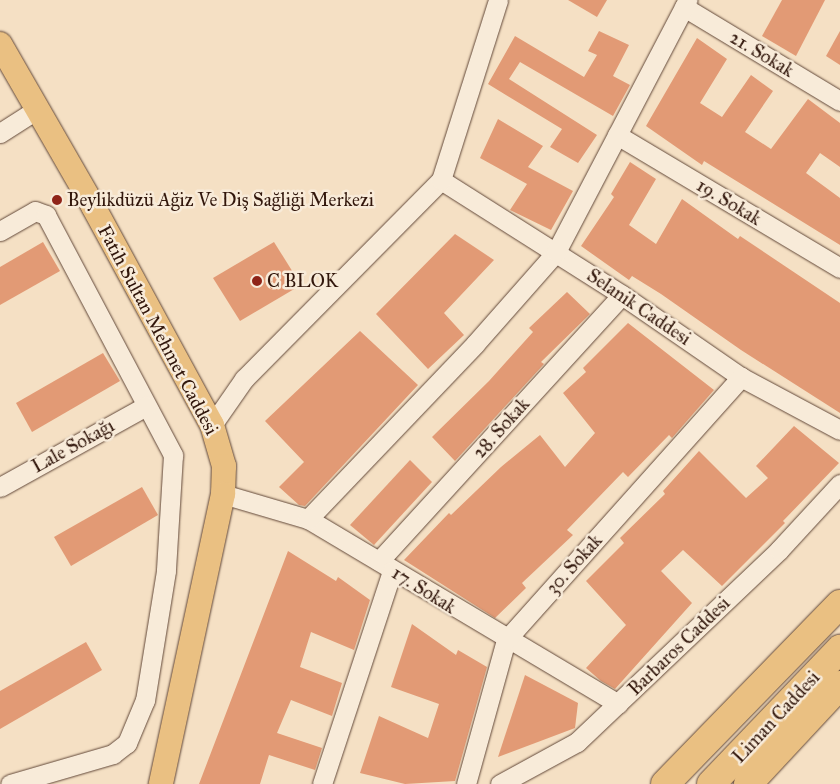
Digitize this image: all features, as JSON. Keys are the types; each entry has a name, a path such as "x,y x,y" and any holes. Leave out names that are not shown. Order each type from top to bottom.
{"highway":[{"path":"665,784 840,604"},
{"name":"Liman Caddesi","path":"711,784 840,649"},
{"name":"Liman Caddesi","path":"748,784 840,685"}],"main road":[{"name":"Fatih Sultan Mehmet Caddesi","path":"0,44 39,108 212,425 224,466 224,494 161,784"}],"street":[{"path":"212,425 244,379 441,180 498,0"},
{"path":"308,519 475,344 556,252 686,4"},
{"name":"21. Sokak","path":"686,4 840,101"},
{"path":"0,134 39,108"},
{"name":"19. Sokak","path":"617,135 840,268"},
{"name":"Selanik Caddesi","path":"441,180 622,294 741,377 840,430"},
{"path":"0,231 35,211 46,215 173,455 166,571 145,700 127,743 113,754 10,784"},
{"name":"28. Sokak","path":"322,784 385,566 622,294"},
{"name":"30. Sokak","path":"466,784 506,640 741,377"},
{"name":"Lale Sokağı","path":"0,487 146,406"},
{"name":"Barbaros Caddesi","path":"500,784 577,742 779,550 840,484"},
{"name":"17. Sokak","path":"224,494 308,519 506,640 618,704"}],"building":[{"path":"568,0 607,0 597,17"},
{"path":"782,0 825,0 796,56 762,36"},
{"path":"599,31 629,45 613,76 630,85 613,116 520,62 509,79 597,135 578,163 550,147 562,129 488,84 515,36 584,77 597,55 588,51"},
{"path":"840,31 840,65 826,56"},
{"path":"697,38 727,59 700,103 722,117 751,75 773,91 745,132 771,149 808,99 840,123 840,167 820,153 806,173 840,198 840,245 704,161 702,165 646,126"},
{"path":"498,119 543,146 528,167 573,191 551,230 510,210 527,184 480,158"},
{"path":"630,162 656,179 629,225 656,244 682,199 738,239 740,236 840,303 840,413 741,350 661,294 632,276 629,280 581,246 614,197 611,194"},
{"path":"455,234 494,260 444,313 464,335 428,369 376,314"},
{"path":"43,242 60,271 0,305 0,267"},
{"name":"C BLOK","path":"274,242 301,285 240,321 213,278"},
{"path":"567,292 590,314 541,362 544,364 455,461 432,437 489,381 533,332 529,328"},
{"path":"628,323 714,390 672,438 669,435 628,477 623,472 567,530 573,535 522,583 526,588 495,618 404,560 449,513 451,515 501,467 540,435 565,467 595,433 563,393 586,372 583,368"},
{"path":"360,331 418,385 305,506 299,505 279,487 304,462 265,421"},
{"path":"103,353 120,381 32,432 16,403"},
{"path":"794,426 839,463 783,521 785,523 722,586 683,550 661,571 692,603 615,689 601,681 586,668 626,625 586,581 624,543 620,538 665,494 663,491 699,451 746,498 768,478 756,466"},
{"path":"410,460 432,482 374,545 350,525"},
{"path":"142,487 158,515 71,566 54,537"},
{"path":"288,551 336,581 338,577 370,600 354,650 311,632 300,667 342,683 332,716 291,700 277,733 322,748 315,770 269,755 260,784 199,784"},
{"path":"412,624 456,655 458,650 487,667 455,781 405,784 360,773 379,716 428,738 439,704 391,687"},
{"path":"86,642 102,670 0,729 0,691"},
{"path":"525,675 578,703 575,728 498,757"}],"place":[{"name":"Beylikdüzü Ağiz Ve Diş Sağliği Merkezi","path":"57,200"},
{"name":"C BLOK","path":"257,281"}]}
